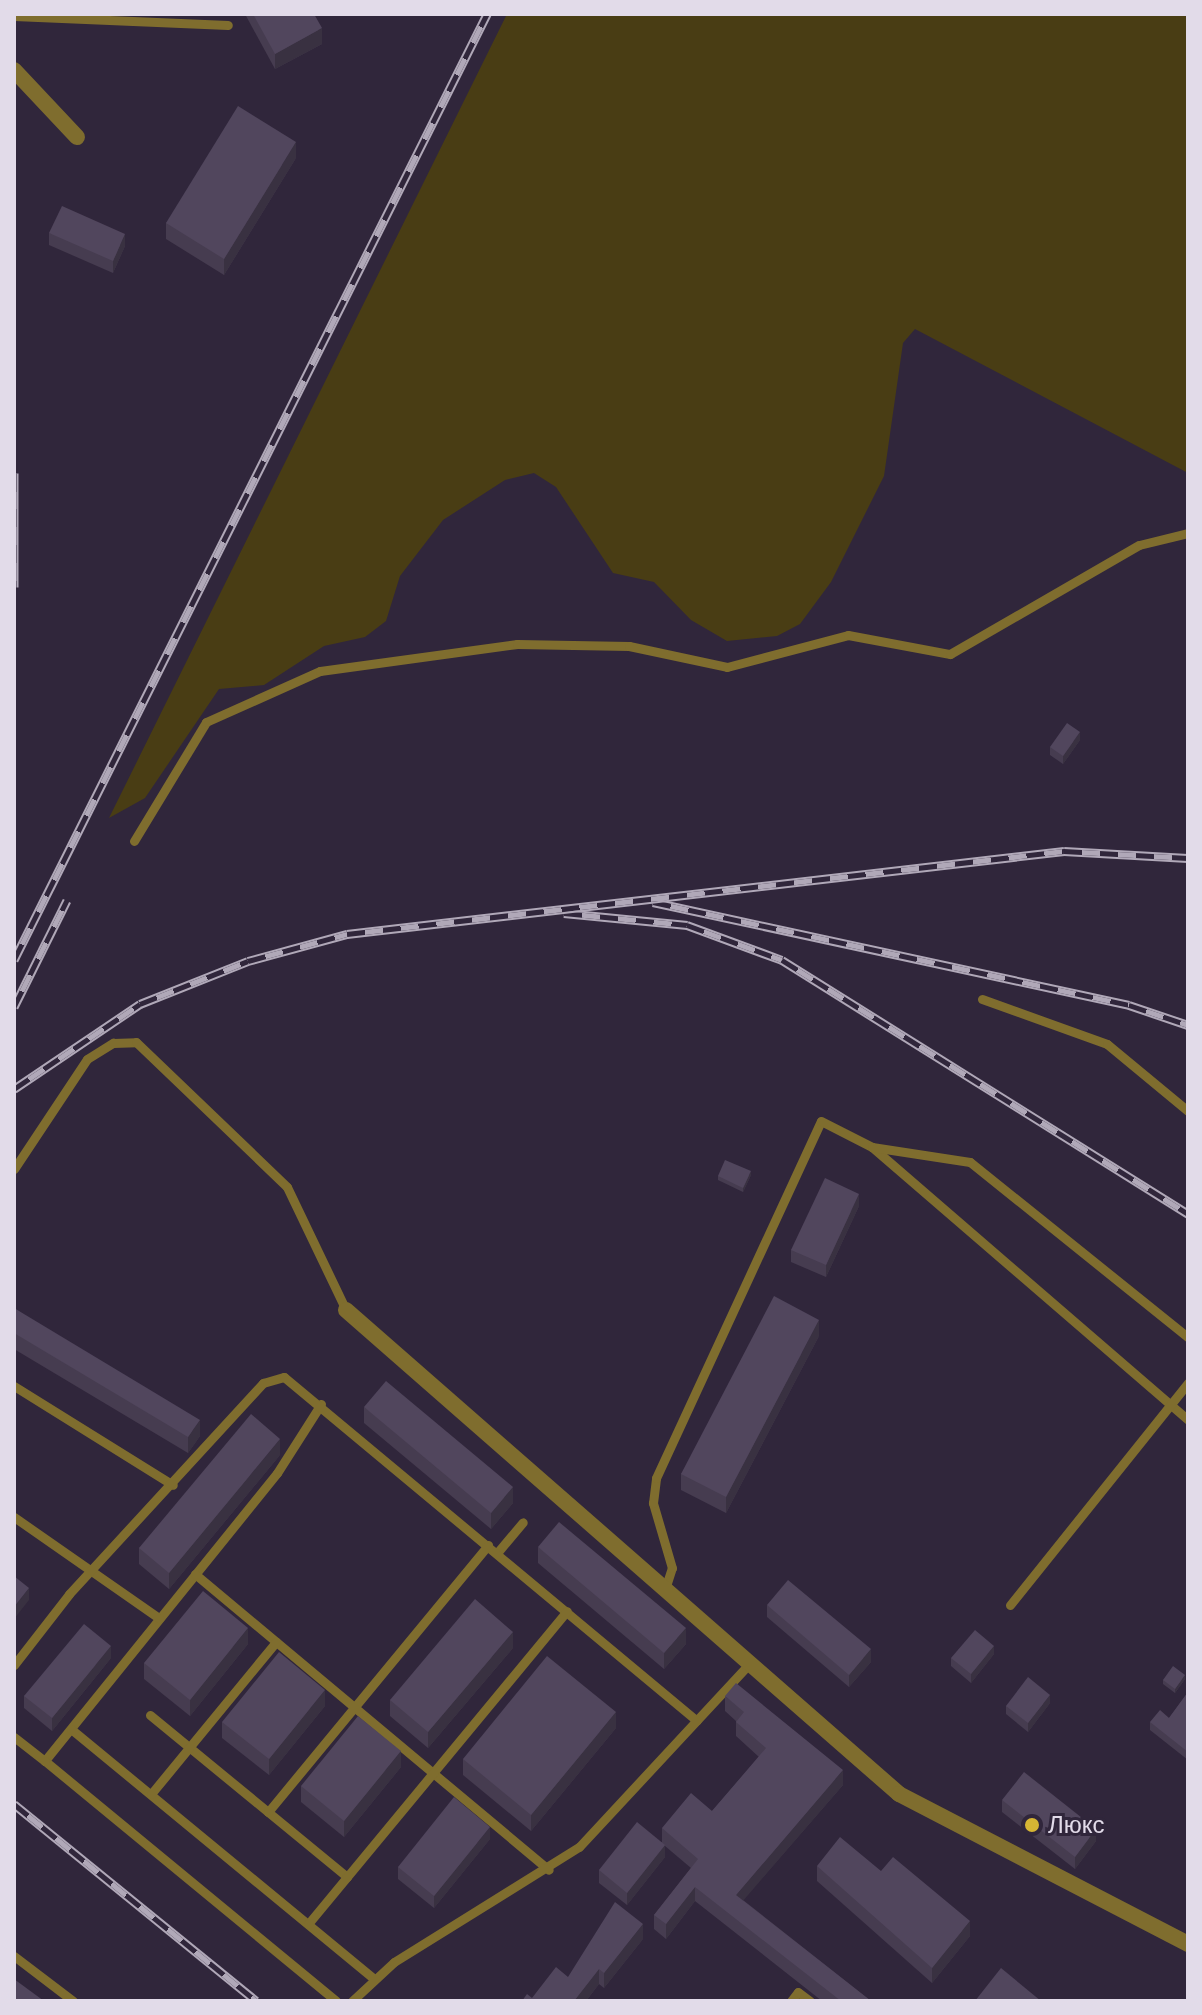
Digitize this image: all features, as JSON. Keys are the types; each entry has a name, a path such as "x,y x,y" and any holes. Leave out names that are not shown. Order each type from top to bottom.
{"street":[{"path":"14,70 77,137"},
{"path":"346,1310 666,1586 899,1794 1188,1944"}],"lane":[{"path":"14,16 228,25"},
{"path":"134,841 206,722 320,671 517,644 629,646 727,667 848,635 950,654 1139,545 1188,533"},
{"path":"982,999 1107,1044 1188,1111"},
{"path":"14,1169 87,1059 113,1043 136,1042 287,1187 346,1310"},
{"path":"666,1586 672,1568 653,1503 656,1478 752,1277 812,1129 827,1121 872,1147 1188,1420"},
{"path":"872,1147 970,1162 1188,1337"},
{"path":"14,1665 92,1567 173,1485 263,1383 284,1377 321,1404 697,1721"},
{"path":"1010,1605 1188,1383"},
{"path":"14,1386 173,1485"},
{"path":"45,1761 277,1473 321,1404"},
{"path":"14,1517 92,1567 159,1618"},
{"path":"497,1553 523,1522"},
{"path":"268,1812 488,1545"},
{"path":"195,1574 549,1870"},
{"path":"308,1924 567,1611"},
{"path":"151,1794 276,1642"},
{"path":"352,2001 373,1978 549,1870 579,1847 750,1663"},
{"path":"150,1715 347,1877"},
{"path":"71,1729 373,1978"},
{"path":"14,1737 336,2001"},
{"path":"14,1956 73,2001"},
{"path":"791,2001 798,1992 810,2001"}],"shaded area":[{"path":"507,14 1188,14 1188,473 915,329 903,343 884,476 831,582 800,624 777,636 727,641 691,620 654,582 613,573 556,487 534,473 505,480 443,520 400,576 386,621 365,637 324,646 264,685 219,689 145,798 109,818"}],"building":[{"path":"253,14 314,14 322,28 275,54"},
{"path":"238,106 296,142 224,259 166,223"},
{"path":"62,206 125,234 113,261 49,233"},
{"path":"1067,723 1080,732 1063,756 1050,747"},
{"path":"725,1160 751,1171 743,1188 718,1176"},
{"path":"825,1178 859,1194 826,1265 791,1250"},
{"path":"774,1296 819,1320 726,1497 681,1474"},
{"path":"14,1308 200,1420 188,1437 14,1333"},
{"path":"386,1381 513,1487 491,1513 364,1407"},
{"path":"251,1414 280,1439 169,1573 139,1548"},
{"path":"559,1522 686,1628 664,1653 538,1547"},
{"path":"14,1576 29,1588 14,1607"},
{"path":"788,1580 871,1649 849,1675 767,1605"},
{"path":"203,1591 248,1628 190,1700 144,1663"},
{"path":"475,1599 513,1632 428,1732 390,1700"},
{"path":"84,1624 111,1646 52,1718 24,1696"},
{"path":"975,1630 994,1646 971,1674 951,1658"},
{"path":"279,1652 325,1690 269,1759 222,1722"},
{"path":"547,1656 616,1712 531,1815 463,1759"},
{"path":"1173,1666 1185,1675 1175,1689 1163,1680"},
{"path":"1028,1677 1050,1695 1028,1723 1006,1706"},
{"path":"736,1683 843,1770 736,1895 871,2001 841,2001 695,1887 666,1924 654,1915 698,1859 662,1828 691,1793 712,1811 766,1748 736,1722 744,1712 725,1696"},
{"path":"1188,1692 1188,1752 1150,1722 1160,1710 1169,1718"},
{"path":"358,1716 401,1751 344,1821 301,1786"},
{"path":"1024,1772 1096,1829 1075,1857 1002,1800"},
{"path":"454,1797 490,1827 434,1896 398,1867"},
{"path":"637,1822 665,1845 627,1893 599,1870"},
{"path":"840,1837 881,1871 893,1857 970,1921 932,1968 817,1866"},
{"path":"615,1902 643,1924 604,1973 599,1969 574,2001 522,2001 527,1994 532,1998 556,1967 568,1977"},
{"path":"1001,1968 1041,2001 975,2001"},
{"path":"14,1979 44,2001 14,2001"}],"railway":[{"path":"14,960 487,14"},
{"path":"14,473 14,587"},
{"path":"14,1089 140,1004 248,961 347,934 1064,851 1188,858"},
{"path":"14,1007 67,900"},
{"path":"653,902 1129,1005 1188,1025"},
{"path":"564,913 687,925 782,960 1188,1214"},
{"path":"14,1804 256,2001"}],"place":[{"name":"Люкс","path":"1032,1825"}]}
